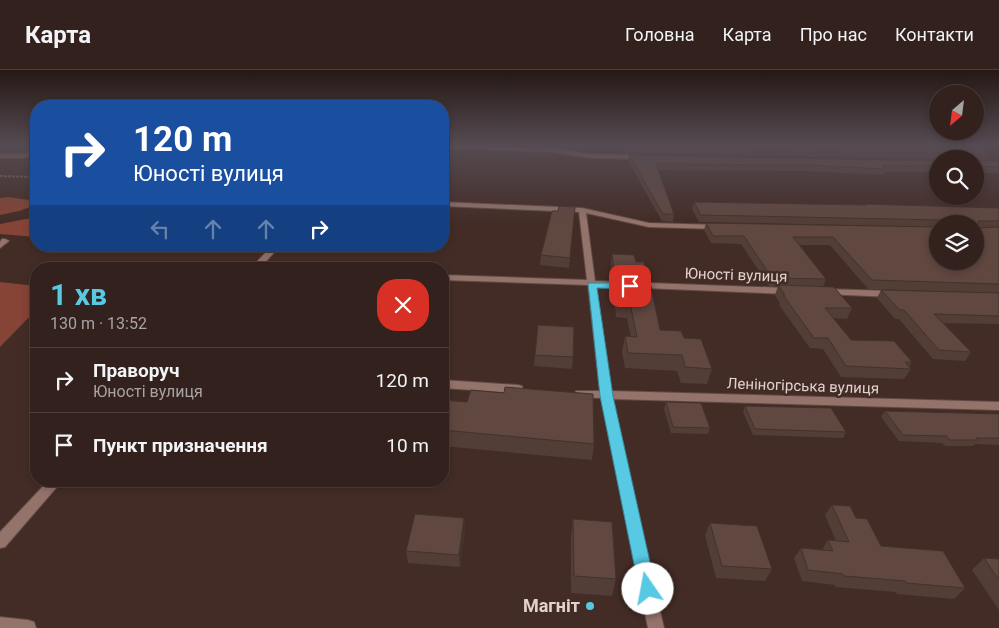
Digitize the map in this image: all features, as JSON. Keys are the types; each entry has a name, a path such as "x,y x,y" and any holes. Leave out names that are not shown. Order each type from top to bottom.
{"street":[{"path":"449,204 582,210 649,225 728,227"},
{"path":"582,210 606,396 656,628"},
{"path":"261,262 270,252"},
{"name":"Юності вулиця","path":"449,277 592,285 800,291"},
{"path":"810,291 900,294"},
{"path":"449,384 532,390"},
{"name":"Леніногірська вулиця","path":"569,393 606,396 999,406"},
{"path":"0,542 50,487"},
{"path":"0,625 28,628"}],"path":[{"path":"0,176 30,177"}],"shaded area":[{"path":"8,197 30,200 30,207 0,215 0,198"},
{"path":"30,218 30,236 0,234 0,224"},
{"path":"0,282 30,285 30,316 0,347"}],"building":[{"path":"638,171 659,171 674,214 663,214"},
{"path":"694,202 999,208 999,221 984,221 984,215 929,215 929,220 701,215"},
{"path":"559,206 575,207 570,258 541,255 552,211 558,211"},
{"path":"706,223 929,227 929,270 984,270 984,228 999,227 999,284 872,280 833,237 793,237 826,279 772,278 744,236 713,236"},
{"path":"612,254 634,255 636,262 644,262 646,272 614,271"},
{"path":"616,276 649,277 660,330 681,331 684,338 701,339 712,369 685,367 682,355 628,353 625,336 637,337 630,303 618,302"},
{"path":"778,285 834,287 852,308 825,308 851,340 894,341 912,362 905,362 911,369 846,366 828,338 814,338"},
{"path":"881,290 999,293 999,316 934,314 971,352 939,350 904,310 900,310"},
{"path":"538,325 574,327 573,357 535,355"},
{"path":"505,387 593,394 594,444 449,431 449,401 467,402 471,390 504,393"},
{"path":"666,402 701,403 710,428 673,427"},
{"path":"745,406 831,408 846,432 755,429"},
{"path":"885,411 999,414 999,438 949,440 947,436 903,435"},
{"path":"832,505 850,506 856,518 867,519 881,546 943,551 965,588 844,576 843,574 808,570 801,548 833,551 828,540 849,542"},
{"path":"415,514 464,518 459,555 406,551"},
{"path":"573,519 612,522 616,579 574,576"},
{"path":"710,523 757,526 772,569 722,566"},
{"path":"984,558 999,559 999,580"}],"place":[{"name":"Магніт","path":"590,606"}],"route":[{"path":"630,286 592,285 606,396 648,589"}]}
